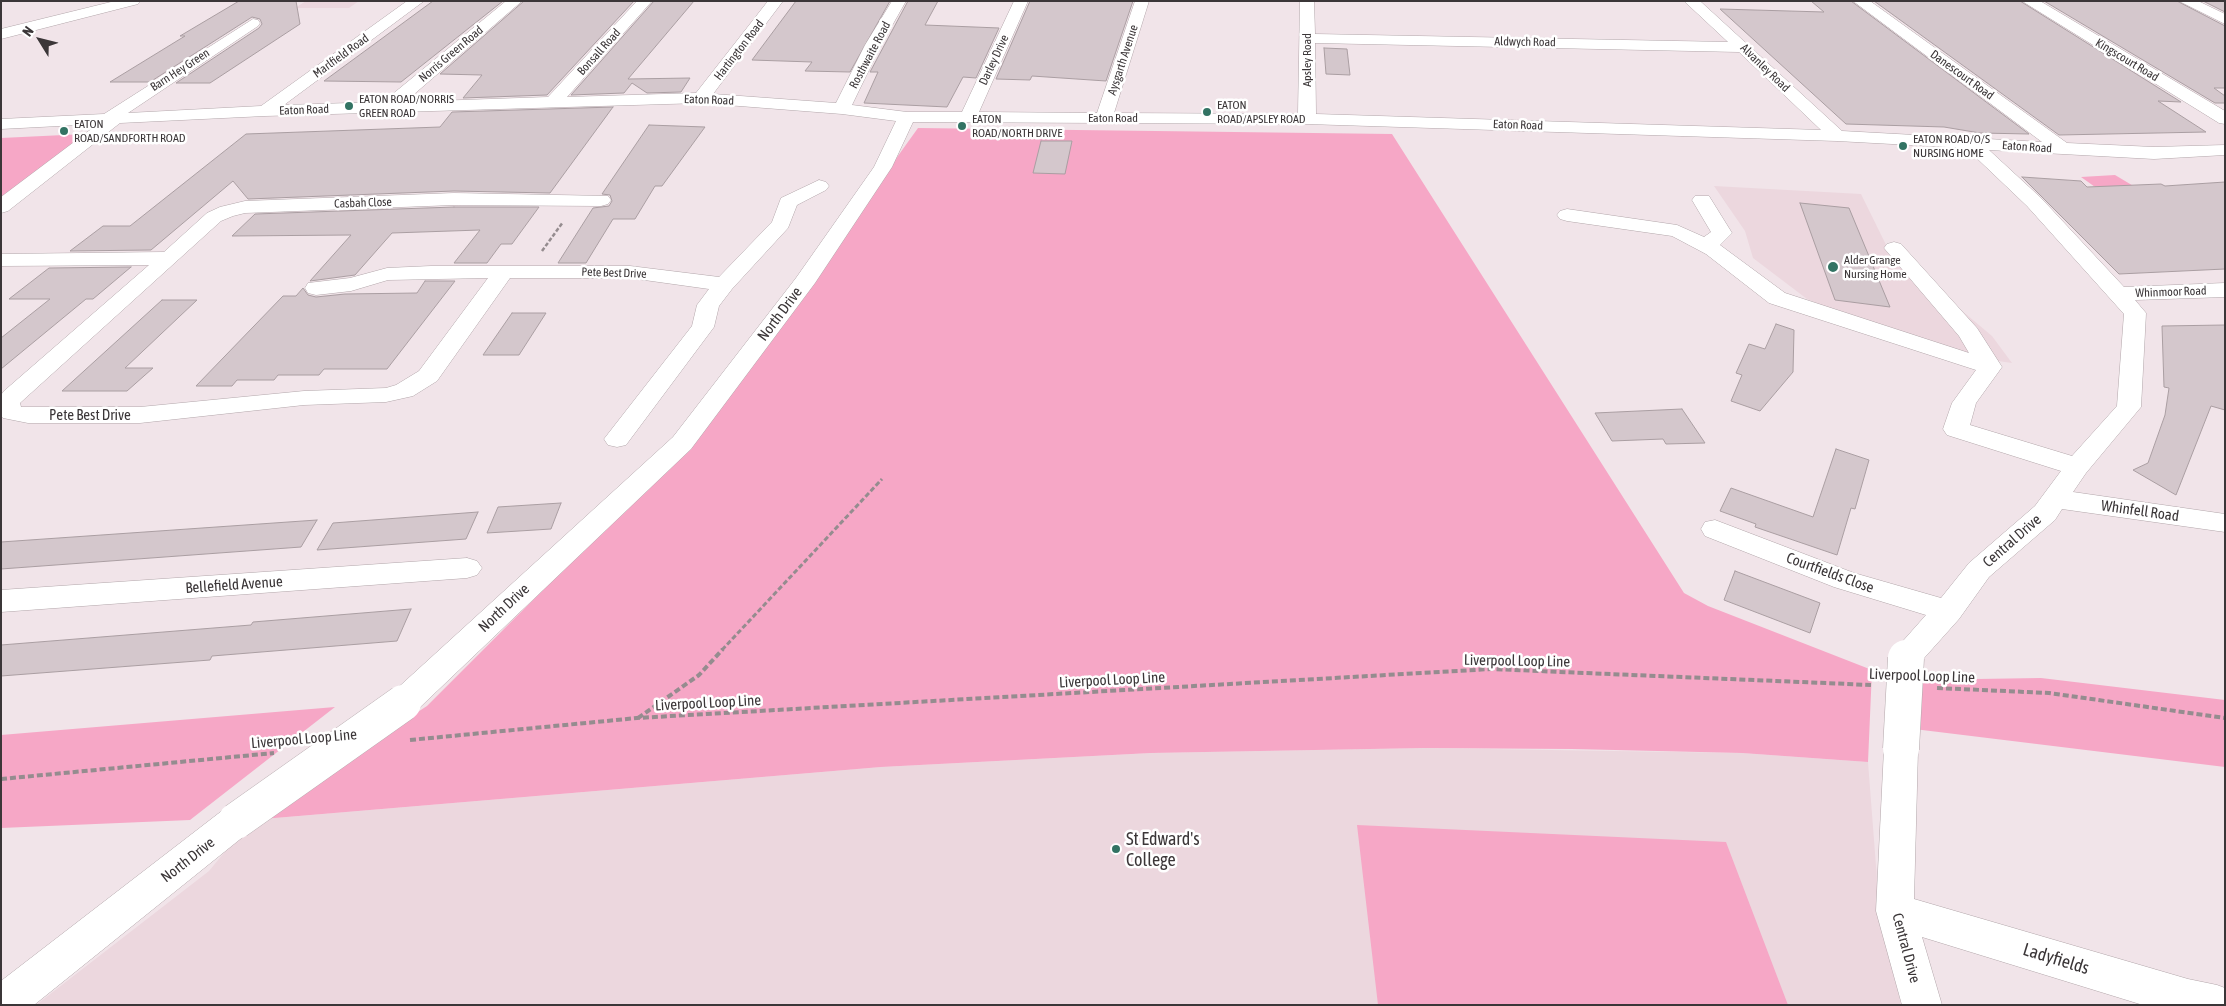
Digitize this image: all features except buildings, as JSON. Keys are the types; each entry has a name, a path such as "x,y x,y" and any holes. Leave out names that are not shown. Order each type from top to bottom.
{"street":[{"path":"1,34 133,1"},
{"name":"Marlfield Road","path":"265,112 417,1"},
{"name":"Norris Green Road","path":"388,107 515,1"},
{"name":"Bonsall Road","path":"554,102 646,1"},
{"name":"Hartington Road","path":"701,98 776,1"},
{"name":"Rosthwaite Road","path":"842,109 873,45 899,1"},
{"name":"Darley Drive","path":"967,119 1021,1"},
{"name":"Aysgarth Avenue","path":"1104,118 1142,1"},
{"name":"Apsley Road","path":"1307,1 1307,119"},
{"name":"Alvanley Road","path":"1691,1 1743,47 1837,136"},
{"name":"Danescourt Road","path":"1860,1 2064,150"},
{"name":"Kingscourt Road","path":"2029,1 2225,119"},
{"path":"2186,1 2225,20"},
{"name":"Barn Hey Green","path":"1,207 111,123 111,116 253,23"},
{"name":"Aldwych Road","path":"1307,38 1743,47"},
{"name":"Eaton Road","path":"1,124 388,107 701,98 842,109 907,117 967,119 1307,119 1837,136 2064,150 2154,153 2225,150"},
{"name":"North Drive","path":"2,1005 236,821 402,703 682,443 804,283 883,167 907,117"},
{"name":"Central Drive","path":"1922,1005 1895,911 1906,658 1948,611 1979,570 2045,513 2077,467 2129,407 2135,313 2034,202 1971,143"},
{"path":"617,438 703,326 708,305 724,284 781,224 788,202 819,186"},
{"name":"Casbah Close","path":"169,258 214,217 227,211 245,207 454,199 570,206 601,200"},
{"path":"1702,200 1722,233 1706,246"},
{"path":"1568,215 1677,231 1706,246 1777,298 1990,367"},
{"path":"1894,248 1969,333 1990,367"},
{"path":"1,260 169,258"},
{"name":"Pete Best Drive","path":"169,258 13,396 8,403 8,409 12,413 28,415 140,415 304,398 395,394 414,387 428,376 504,272 630,272 724,284"},
{"path":"316,288 351,284 387,274 504,272"},
{"name":"Whinmoor Road","path":"2118,294 2225,290"},
{"path":"1990,367 1964,403 1956,429 2077,467"},
{"name":"Whinfell Road","path":"2056,499 2225,523"},
{"name":"Courtfields Close","path":"1715,529 1844,580 1948,611"},
{"name":"Bellefield Avenue","path":"1,601 467,568"},
{"name":"Ladyfields","path":"1895,911 2179,996 2217,1005"}],"path":[{"path":"504,272 563,222 570,206"},
{"path":"637,718 699,675 882,479"},
{"name":"Liverpool Loop Line","path":"409,740 637,718 1491,669 1880,686"},
{"name":"Liverpool Loop Line","path":"1929,688 2049,693 2225,718"},
{"name":"Liverpool Loop Line","path":"1,778 280,752"}],"shaded area":[{"path":"306,1 359,1 349,8 295,8"},
{"path":"918,128 1392,134 1684,593 1708,606 1872,670 1868,762 1742,753 1572,749 1424,748 1151,753 881,767 251,820 427,706 697,436"},
{"path":"85,134 1,201 1,138"},
{"path":"2115,175 2172,209 2150,226 2081,177"},
{"name":"Alder Grange Nursing Home","path":"1714,186 1861,194 1892,257 1911,277 1967,315 1992,336 2012,363 1991,360 1837,312 1807,299 1753,258 1745,231"},
{"path":"2041,678 2225,700 2225,767 1914,729 1912,680"},
{"path":"335,707 190,820 1,828 1,735"},
{"name":"St Edward's College","path":"1424,748 1742,753 1868,762 1880,918 1901,1005 36,1005 209,871 251,820 881,767 1151,753"},
{"path":"1357,825 1726,842 1788,1005 1378,1005"}],"place":[{"name":"EATON ROAD/NORRIS GREEN ROAD","path":"349,106"},
{"name":"EATON ROAD/APSLEY ROAD","path":"1207,112"},
{"name":"EATON ROAD/NORTH DRIVE","path":"962,126"},
{"name":"EATON ROAD/SANDFORTH ROAD","path":"64,131"},
{"name":"EATON ROAD/O/S NURSING HOME","path":"1903,146"},
{"name":"Alder Grange Nursing Home","path":"1833,267"},
{"name":"St Edward's College","path":"1116,849"}]}
